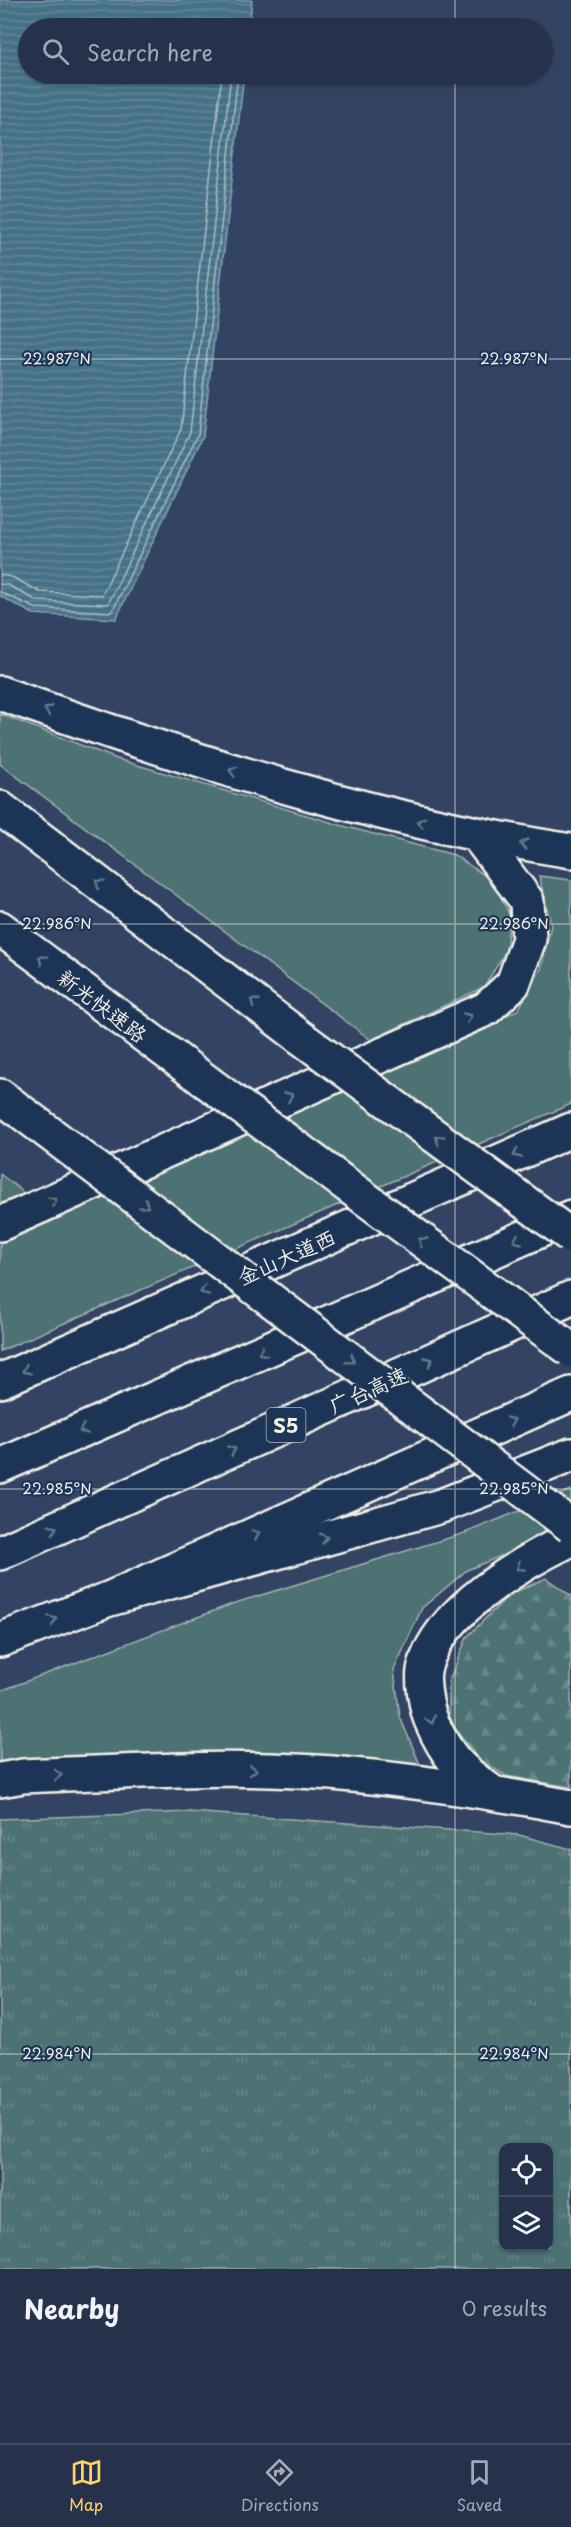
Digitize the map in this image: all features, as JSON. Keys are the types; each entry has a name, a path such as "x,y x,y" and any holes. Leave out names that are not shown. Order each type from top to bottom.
{"main road":[{"path":"0,693 135,741 313,796 478,836 571,851"},
{"path":"0,808 300,1037 571,1236"},
{"path":"0,1224 486,1009 513,984 529,939 527,901 478,836"},
{"name":"新光快速路","path":"0,928 571,1350"},
{"path":"0,1096 571,1526"},
{"name":"金山大道西","path":"0,1381 571,1130"},
{"path":"0,1466 571,1217"},
{"name":"广台高速","path":"0,1553 571,1298"},
{"path":"0,1640 106,1600 571,1394"},
{"path":"106,1600 441,1506 571,1455"},
{"path":"492,1792 463,1772 439,1739 426,1707 424,1667 440,1634 475,1598 532,1558 571,1539"},
{"path":"0,1780 23,1776 225,1769 332,1773 492,1792 571,1807"}],"green space":[{"path":"0,714 117,759 347,827 454,855 493,881 510,916 506,951 484,987 371,1040 0,764"},
{"path":"539,876 571,880 571,1104 0,1351 0,1242 518,1010 541,969 551,925"},
{"path":"0,1174 27,1195 0,1207"},
{"path":"571,1490 571,1527 467,1570 422,1608 394,1670 400,1717 421,1767 0,1768 0,1691 235,1603 465,1533"},
{"path":"546,1578 571,1596 571,1787 506,1776 478,1759 449,1720 449,1681 467,1637 509,1595"},
{"path":"189,1812 519,1835 571,1849 571,2269 0,2269 0,1819"}],"water":[{"path":"0,0 252,0 250,18 18,18 18,84 243,84 203,436 116,619 33,614 0,596"}]}
